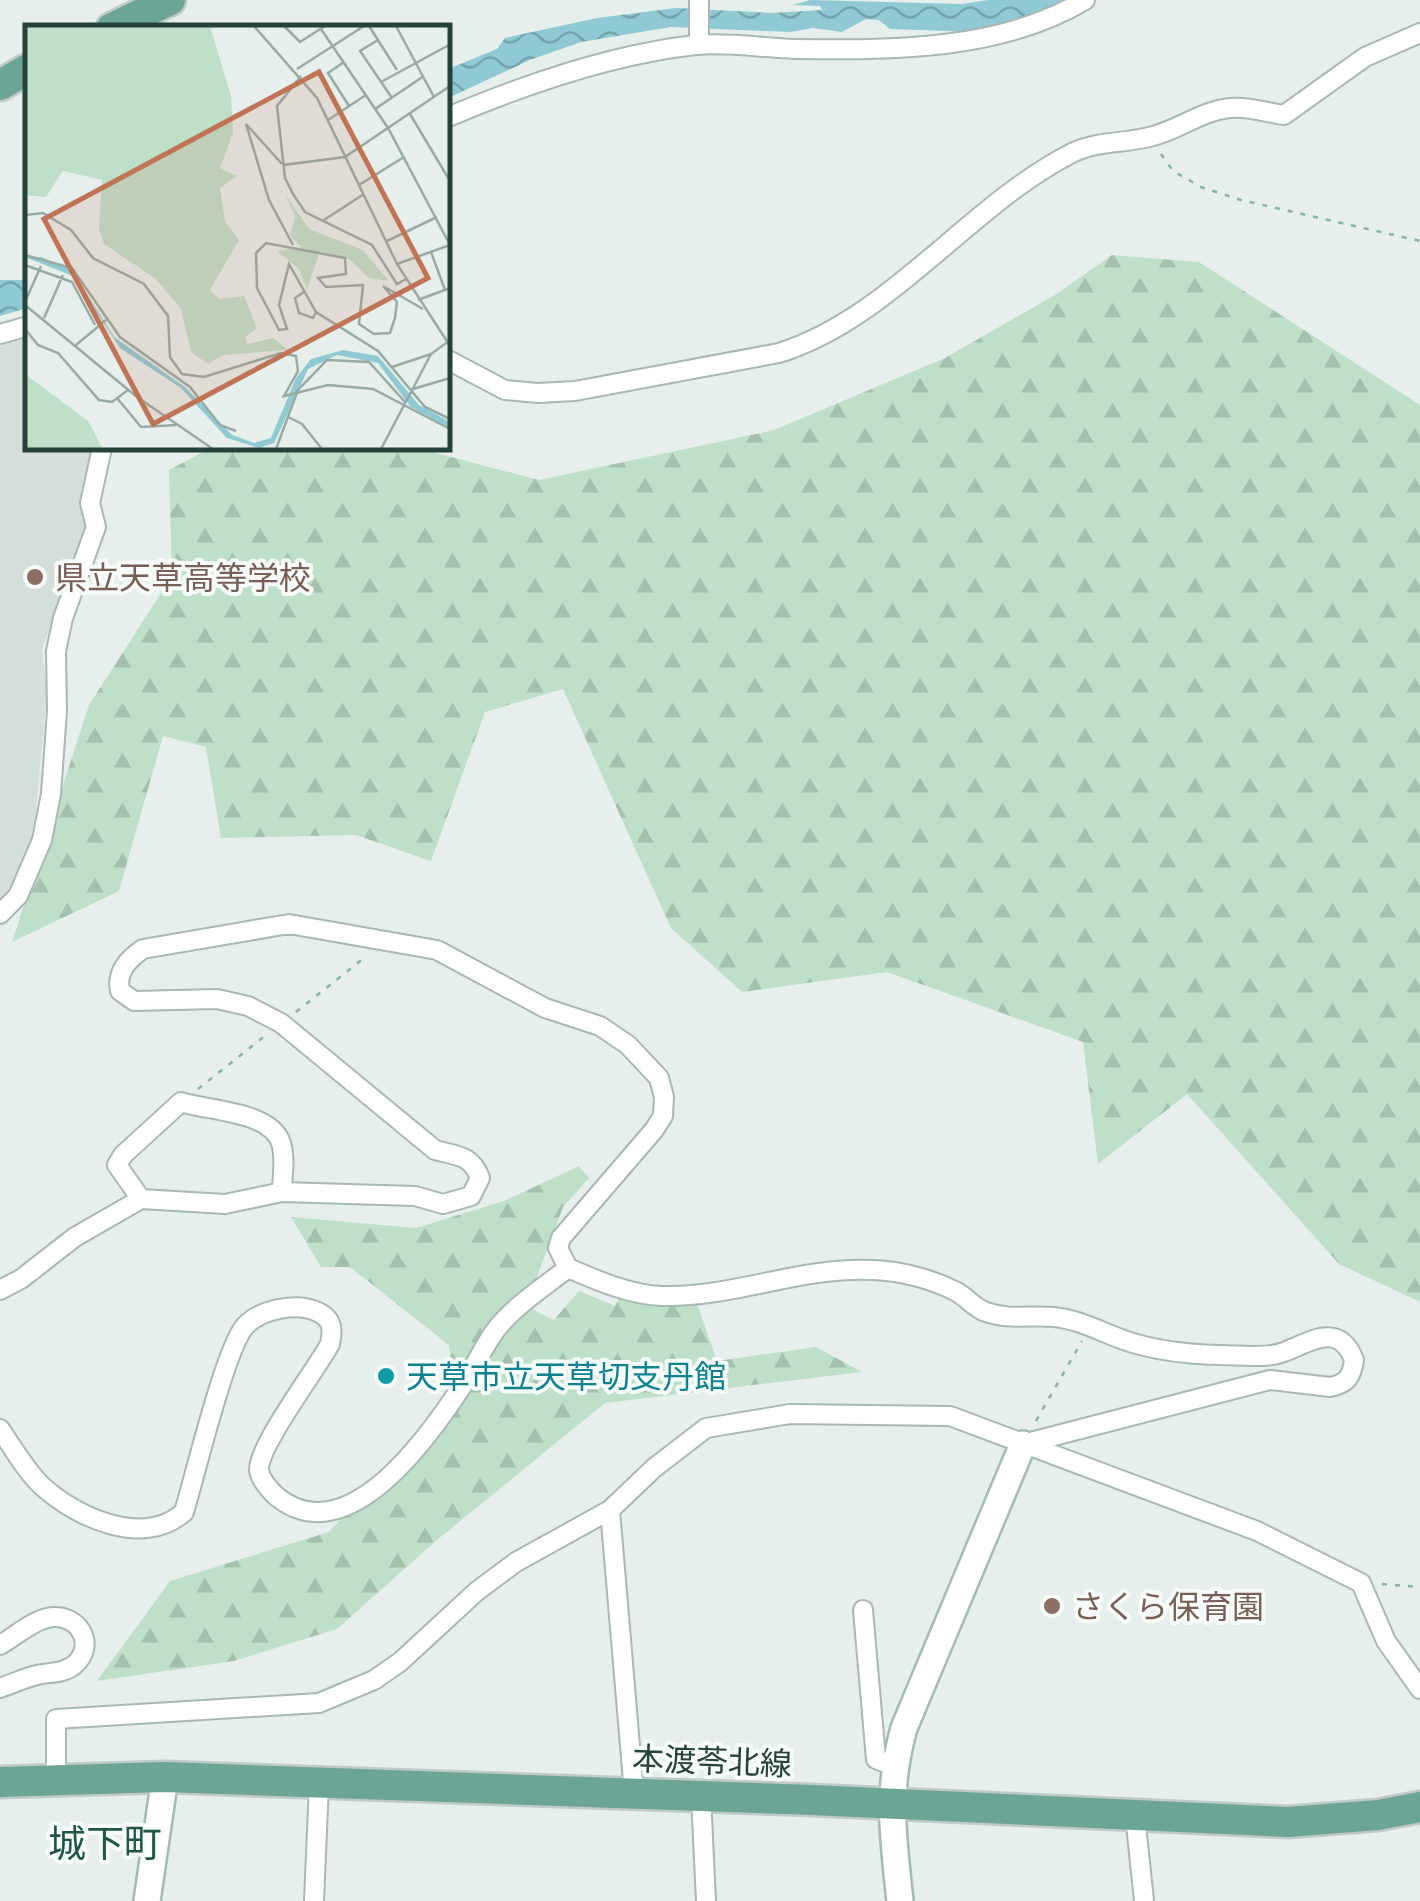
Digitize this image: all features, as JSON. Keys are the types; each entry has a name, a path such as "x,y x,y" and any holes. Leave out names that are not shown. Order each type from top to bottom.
{"main road":[{"path":"118,25 170,0"},
{"path":"0,84 25,71"},
{"name":"本渡苓北線","path":"0,1782 165,1777 1288,1822 1378,1815 1420,1807"}],"street":[{"path":"698,37 699,0"},
{"path":"450,116 565,74 698,37 797,49 954,44 997,36 1085,0"},
{"path":"450,361 505,390 538,393 576,391 779,354 810,344 848,322 1009,194 1069,154 1090,145 1150,137 1188,120 1232,108 1284,115 1366,57 1420,32"},
{"path":"0,334 25,327"},
{"path":"0,914 18,896 42,840 51,794 57,711 56,650 63,618 96,528 90,502 102,450"},
{"path":"0,1290 21,1279 75,1237 140,1199 225,1204 282,1192 415,1196 450,1204 470,1196 480,1178 474,1165 462,1155 435,1150 248,1006 216,999 134,1001 120,991 118,982 129,958 143,949 289,924 436,950 545,1008 600,1026 628,1044 659,1078 663,1116 561,1238 558,1248 568,1268 604,1283 658,1296 696,1294 828,1272 874,1270 916,1276 957,1292 981,1311 1005,1318 1054,1317 1172,1352 1270,1356 1310,1339 1334,1338 1351,1351 1352,1370 1340,1385 1270,1380 1023,1444"},
{"path":"140,1199 118,1165 123,1155 181,1102 223,1110 271,1128 280,1138 284,1154 282,1192"},
{"path":"0,1430 40,1484 77,1512 128,1528 150,1529 174,1522 184,1512 227,1369 244,1327 263,1314 290,1307 315,1310 326,1317 333,1329 330,1344 264,1450 259,1471 268,1488 284,1502 328,1512 344,1507 398,1468 424,1440 498,1326 568,1268"},
{"path":"56,1780 56,1719 319,1704 340,1696 400,1662 477,1591 516,1562 610,1510 654,1468 706,1428 790,1414 950,1416 1257,1531 1360,1583 1386,1641 1420,1688"},
{"path":"900,1901 890,1804 904,1728 1023,1444"},
{"path":"610,1510 634,1794"},
{"path":"863,1610 876,1759 894,1766"},
{"path":"0,1645 44,1618 63,1616 77,1623 83,1634 83,1651 76,1664 0,1688"},
{"path":"148,1901 165,1777"},
{"path":"314,1901 319,1784"},
{"path":"701,1796 706,1901"},
{"path":"1135,1815 1144,1901"}],"path":[{"path":"1150,137 1173,171 1201,186 1242,200 1420,240"},
{"path":"181,1102 364,957"},
{"path":"1023,1444 1090,1325"},
{"path":"1360,1583 1420,1587"}],"shaded area":[{"name":"県立天草高等学校","path":"25,338 25,450 98,450 88,531 42,649 47,692 33,842 19,881 0,901 0,345"}],"green space":[{"path":"1112,255 1199,262 1420,405 1420,1302 1339,1264 1187,1094 1098,1164 1083,1042 887,972 742,992 671,928 563,689 485,712 431,861 356,835 221,838 206,747 163,736 119,891 12,942 89,705 172,576 169,470 207,450 425,450 539,480 774,430 945,358 1055,295"},
{"path":"579,1166 589,1178 563,1207 526,1306 554,1320 579,1291 615,1306 625,1283 697,1304 717,1361 816,1347 862,1372 605,1403 437,1540 337,1629 234,1661 97,1681 170,1581 329,1532 454,1393 449,1345 350,1267 321,1267 291,1217 416,1228 504,1201"}],"water":[{"path":"810,0 962,4 988,0 1071,0 977,32 890,29 879,20 866,19 842,32 813,28 790,32 671,27 581,42 530,60 450,97 450,68 497,49 505,38 597,18 676,8 772,13 822,10 820,6 793,5"},
{"path":"0,280 25,280 25,309 0,316"}],"place":[{"name":"県立天草高等学校","path":"35,577"},
{"name":"天草市立天草切支丹館","path":"386,1376"},
{"name":"さくら保育園","path":"1052,1606"}],"district":[{"name":"城下町","path":"105,1843"}]}
